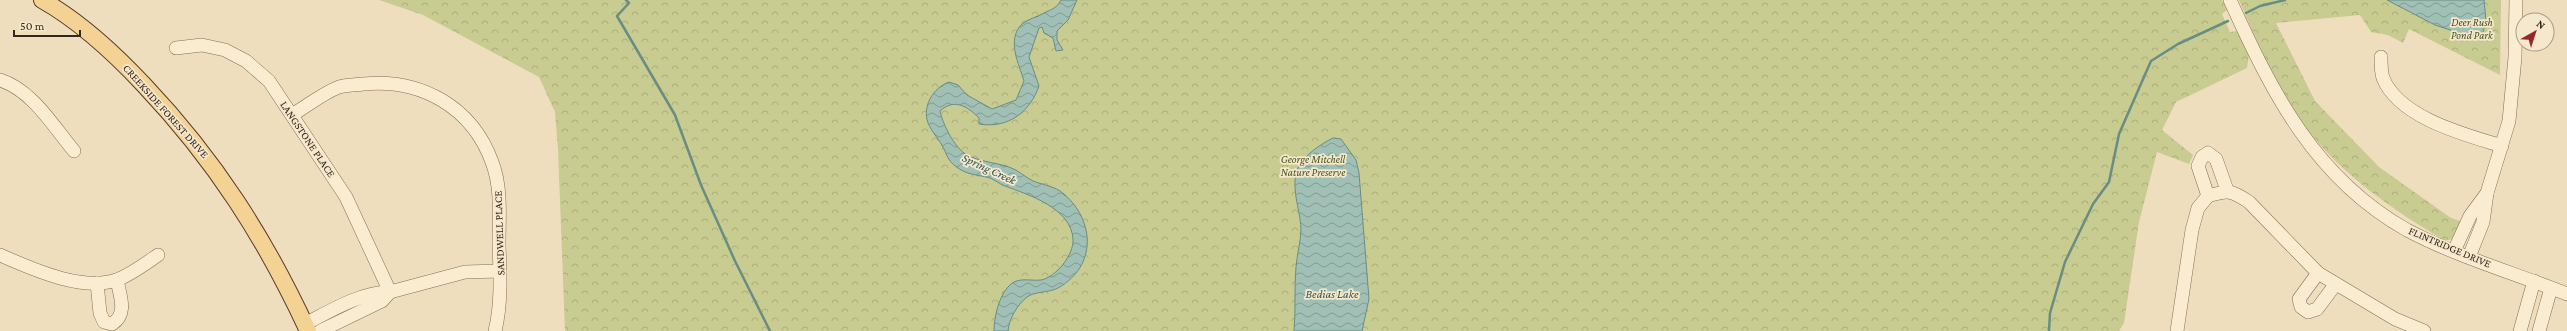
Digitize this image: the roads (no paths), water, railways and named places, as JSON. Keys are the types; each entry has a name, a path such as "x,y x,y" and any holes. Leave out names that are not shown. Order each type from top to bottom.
{"main road":[{"name":"CREEKSIDE FOREST DRIVE","path":"42,0 86,29 128,67 170,112 211,162 254,227 306,328"}],"street":[{"name":"FLINTRIDGE DRIVE","path":"2230,0 2278,99 2317,156 2367,202 2390,219 2407,229 2454,251 2567,294"},
{"path":"2469,257 2483,222 2487,193 2509,122 2515,57 2516,0"},
{"name":"LANGSTONE PLACE","path":"176,48 202,45 225,50 246,61 269,81 346,197 390,292"},
{"path":"2381,57 2383,78 2393,92 2419,115 2442,127 2502,146"},
{"path":"0,80 14,84 27,96 74,151"},
{"name":"SANDWELL PLACE","path":"292,115 340,87 385,82 413,87 436,96 453,106 471,124 484,143 493,163 498,188 501,298 495,331"},
{"path":"2208,196 2198,166 2202,157 2208,153 2216,159 2227,190 2249,202 2318,273 2335,285 2394,319 2424,331"},
{"path":"2177,331 2192,230 2198,208 2208,196 2227,190"},
{"path":"2454,251 2470,216 2487,193"},
{"path":"0,255 43,274 97,283 117,280 158,255"},
{"path":"306,328 343,305 378,292 390,292 465,272 500,271"},
{"path":"2318,273 2299,299 2301,306 2308,312 2318,309 2335,285"},
{"path":"97,283 100,313 104,322 112,324 119,319 123,310 117,280"},
{"path":"2520,331 2534,281"},
{"path":"2539,331 2551,288"},
{"path":"320,331 382,301 390,292"}],"water":[{"name":"Spring Creek","path":"1061,0 1077,0 1068,20 1057,31 1057,40 1063,50 1056,51 1053,38 1044,33 1042,27 1039,28 1029,57 1039,86 1030,104 1024,111 1008,121 990,125 979,124 979,118 970,110 960,105 950,105 940,111 951,137 960,150 976,159 1009,167 1033,181 1053,187 1060,191 1074,205 1082,217 1086,230 1087,243 1085,256 1080,268 1071,279 1054,290 1027,297 1014,312 1008,331 994,331 995,318 999,304 1009,286 1017,281 1041,280 1047,278 1058,270 1063,264 1071,252 1073,245 1070,228 1065,219 1047,204 989,178 968,173 955,166 949,160 930,127 926,110 930,98 934,93 949,82 958,85 967,95 992,109 1016,100 1024,81 1014,45 1017,30 1024,22 1054,8"},
{"path":"2387,0 2484,0 2486,21 2481,40 2435,25"},
{"name":"Bedias Lake","path":"1333,138 1341,139 1356,160 1359,173 1369,299 1362,331 1294,331 1295,275 1301,228 1295,190 1296,175 1301,163 1309,154"}],"waterway":[{"path":"626,0 629,3 617,16 675,115 701,185 735,261 770,331"},
{"path":"2246,13 2260,6 2285,0"},
{"path":"2049,331 2050,313 2065,262 2093,204 2109,182 2119,134 2151,61 2178,44 2228,21"}],"park label":[{"name":"Deer Rush Pond Park","path":"2472,28"},
{"name":"George Mitchell Nature Preserve","path":"1313,165"}]}
